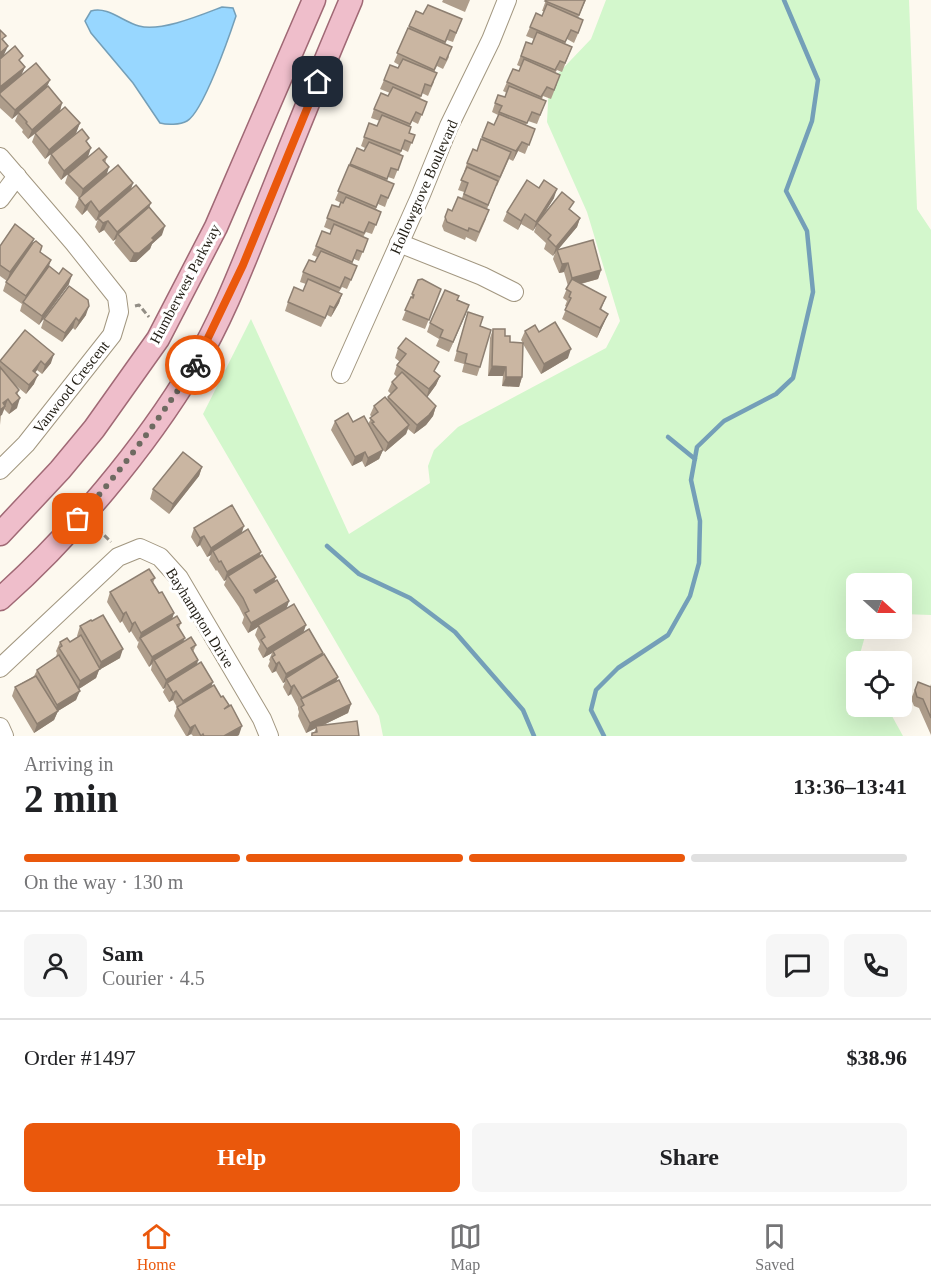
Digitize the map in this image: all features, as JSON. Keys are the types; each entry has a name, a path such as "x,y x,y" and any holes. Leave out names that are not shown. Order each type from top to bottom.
{"main road":[{"name":"Humberwest Parkway","path":"0,534 60,470 94,429 158,339 216,227 314,0"},
{"path":"0,599 47,554 109,484 157,422 195,365 243,265 351,0"}],"street":[{"name":"Hollowgrove Boulevard","path":"341,374 449,126 491,40 507,0"},
{"name":"Vanwood Crescent","path":"0,157 117,297 119,312 112,335 26,444 0,470"},
{"path":"0,199 17,176"},
{"path":"399,243 482,276 514,292"},
{"name":"Bayhampton Drive","path":"0,668 118,557 140,548 160,557 179,578 262,719 269,736"},
{"path":"0,727 4,736"}],"green space":[{"path":"606,0 909,0 917,209 931,230 931,615 912,614 912,573 846,573 846,639 864,639 861,651 846,651 846,717 893,717 903,736 383,736 379,716 203,414 251,319 349,534 430,483 428,466 434,450 458,427 606,348 620,321 587,212 547,122 549,83 591,39"}],"water":[{"path":"222,7 233,8 236,16 222,56 208,89 193,115 187,121 177,124 160,123 133,83 91,33 85,21 91,11 97,10 109,12 139,26 158,27 181,22"}],"building":[{"path":"546,0 585,0 579,15"},
{"path":"547,4 583,20 578,33 571,30 565,42 530,27 536,13 542,16"},
{"path":"428,5 462,19 456,33 450,30 445,42 409,26 416,11 423,14"},
{"path":"408,28 452,47 446,60 440,57 434,70 397,53"},
{"path":"0,30 6,36 2,39 8,46 0,53"},
{"path":"537,32 572,47 565,63 560,61 555,70 521,56 526,42 532,44"},
{"path":"15,46 23,56 19,60 25,67 0,87 0,59"},
{"path":"403,59 437,73 431,86 425,84 421,96 384,80 390,65 398,68"},
{"path":"524,59 560,75 554,90 547,87 541,97 507,82 513,69 519,71"},
{"path":"36,63 50,80 15,110 0,93"},
{"path":"48,86 62,103 32,130 18,112"},
{"path":"509,86 546,101 540,115 532,112 527,123 499,112 502,106 495,103 498,95 505,97"},
{"path":"393,87 427,102 422,115 416,112 410,124 374,109 381,93 388,96"},
{"path":"65,107 80,123 49,150 35,133"},
{"path":"499,114 535,129 529,145 522,142 516,151 482,137 488,122 494,125"},
{"path":"382,115 411,127 409,133 415,135 412,143 405,140 401,151 364,137 369,123 377,126"},
{"path":"82,129 89,138 86,141 91,148 64,171 51,154"},
{"path":"481,139 511,152 500,177 467,163 473,149 477,151"},
{"path":"369,142 403,156 398,170 391,168 387,179 350,164 357,148 364,151"},
{"path":"99,148 107,157 103,160 109,167 83,189 68,174"},
{"path":"118,165 133,183 99,212 91,201 85,206 79,198"},
{"path":"349,165 394,184 388,198 381,195 376,207 338,191"},
{"path":"467,167 498,181 488,205 464,194 468,183 461,180"},
{"path":"527,180 539,188 544,180 557,189 536,222 525,214 521,221 507,212"},
{"path":"136,185 151,203 117,232 108,221 103,223 98,218"},
{"path":"562,192 574,202 569,209 580,218 556,247 548,239 551,235 537,223"},
{"path":"346,197 381,212 376,225 369,222 364,233 327,218 332,205 339,207"},
{"path":"458,197 489,210 479,232 469,228 468,231 447,222 445,217 448,209 452,211"},
{"path":"149,207 165,226 152,238 154,240 139,253 134,253 118,234"},
{"path":"15,224 34,239 10,272 0,265 0,246"},
{"path":"334,224 368,239 363,252 357,250 352,262 316,246 322,231 330,234"},
{"path":"593,240 601,270 572,278 568,263 562,264 557,250"},
{"path":"36,241 42,246 40,252 51,260 26,296 6,282"},
{"path":"321,251 357,266 351,280 345,277 340,288 303,272 309,260 315,262"},
{"path":"49,266 59,274 63,268 72,275 42,316 23,302"},
{"path":"308,279 342,294 334,308 330,306 325,318 288,302 294,287 303,291"},
{"path":"422,279 441,289 429,320 405,310 411,297 413,298 412,294 418,280"},
{"path":"572,279 606,297 600,309 608,314 600,328 565,310 571,298 569,297 571,292 566,289"},
{"path":"69,286 88,300 89,306 79,321 76,318 65,333 44,319"},
{"path":"445,290 459,296 457,300 469,305 453,342 440,337 443,330 430,323"},
{"path":"468,312 483,317 480,326 491,330 480,367 465,363 467,354 457,351"},
{"path":"555,322 571,349 544,364 525,331 535,325 539,332"},
{"path":"493,329 505,329 505,336 510,336 510,342 523,343 522,377 506,377 506,367 492,366"},
{"path":"25,330 54,354 45,365 41,361 33,371 38,375 29,385 0,361"},
{"path":"406,338 439,362 434,371 440,376 429,389 397,365 406,354 398,348"},
{"path":"0,367 19,390 16,393 20,398 12,405 8,399 0,410"},
{"path":"402,372 436,406 417,425 388,397 397,388 392,382"},
{"path":"385,397 409,425 388,443 370,418 378,412 374,406"},
{"path":"348,413 353,422 364,416 383,450 368,458 365,452 355,457 335,421"},
{"path":"183,452 202,467 173,504 153,489"},
{"path":"232,505 244,526 211,548 204,536 200,538 194,528"},
{"path":"248,529 261,552 227,572 213,551"},
{"path":"262,555 276,577 254,590 256,593 277,580 289,601 251,623 245,613 249,611 243,598 228,576"},
{"path":"149,569 155,578 151,580 159,593 162,592 174,613 141,633 135,622 132,624 126,612 123,614 110,592"},
{"path":"294,604 306,625 267,649 261,640 265,637 258,625"},
{"path":"103,615 123,649 101,662 80,626"},
{"path":"177,616 181,623 177,625 185,638 152,657 140,638"},
{"path":"309,629 323,653 286,674 279,662 276,664 272,657 275,655 273,651"},
{"path":"81,635 100,669 80,681 59,648 62,646 60,642 67,638 70,642"},
{"path":"191,637 196,645 191,648 198,660 166,680 154,660"},
{"path":"324,654 338,677 302,698 294,685 291,687 286,678"},
{"path":"59,655 80,691 57,705 37,670"},
{"path":"201,662 213,682 183,701 176,691 173,693 167,683"},
{"path":"36,676 58,711 37,724 15,687"},
{"path":"339,680 351,704 310,723 301,707 304,705 301,699"},
{"path":"918,682 931,687 931,718 923,699 917,697 915,690"},
{"path":"214,685 229,705 224,709 231,705 242,726 224,736 204,736 203,734 201,736 195,725 190,728 177,707"},
{"path":"357,721 359,736 312,736 312,733 317,732 316,726"}],"waterway":[{"path":"604,736 591,710 596,690 618,668 668,635 690,596 699,563 700,521 691,480 697,447 724,421 776,394 793,378 813,292 807,231 786,191 812,121 818,80 784,0"},
{"path":"668,437 695,459"},
{"path":"327,546 359,574 410,598 455,632 523,710 534,736"}],"way so far":[{"path":"78,519 109,484 157,422 195,365"}],"route":[{"path":"195,365 243,265 318,82"}]}
